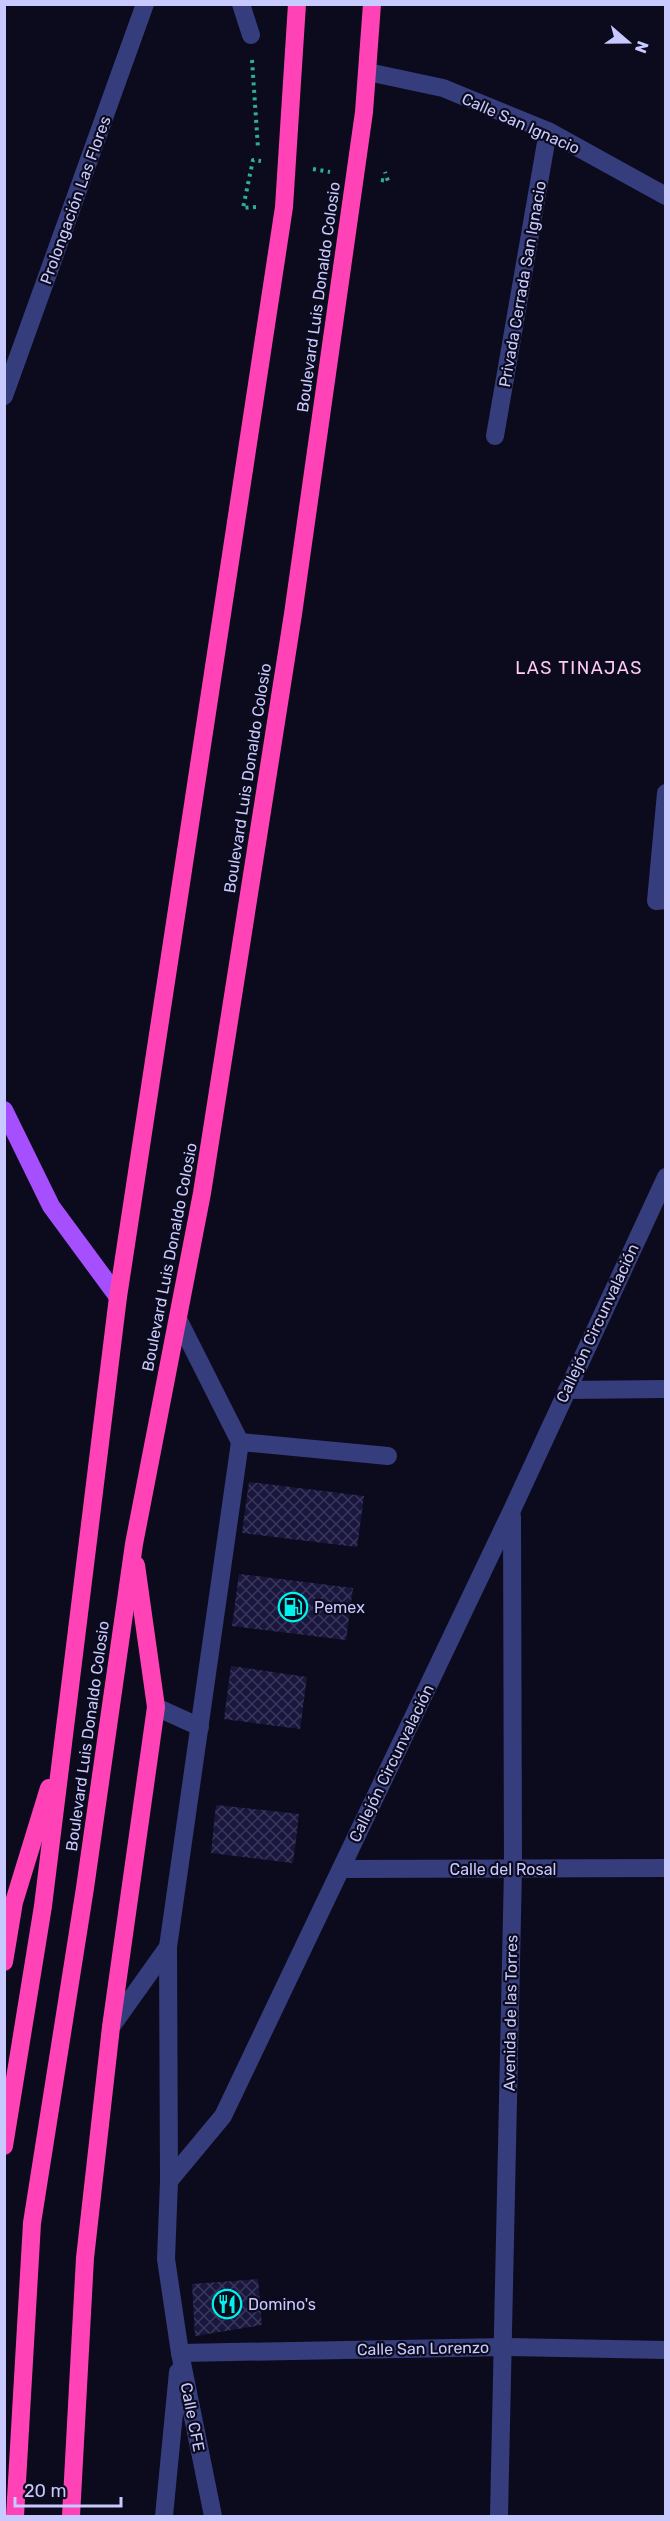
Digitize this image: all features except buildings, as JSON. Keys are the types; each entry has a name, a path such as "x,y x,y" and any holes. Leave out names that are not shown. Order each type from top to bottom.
{"highway":[{"name":"Boulevard Luis Donaldo Colosio","path":"4,2146 43,1906 118,1297 284,207 297,4"},
{"name":"Boulevard Luis Donaldo Colosio","path":"15,2517 32,2223 85,1888 134,1544 202,1193 292,614 364,112 372,4"},
{"path":"71,2517 85,2258 111,2026 156,1707 134,1544"},
{"path":"4,1962 14,1902 63,1740"}],"main road":[{"path":"4,1110 51,1206 118,1297"}],"street":[{"name":"Prolongación Las Flores","path":"4,396 145,4"},
{"path":"241,4 251,35"},
{"name":"Calle San Ignacio","path":"368,72 442,88 548,131 666,195"},
{"name":"Privada Cerrada San Ignacio","path":"495,436 548,131"},
{"path":"661,901 666,793"},
{"name":"Callejón Circunvalación","path":"170,2181 223,2116 512,1510 666,1177"},
{"path":"164,2517 180,2353 166,2259 170,2181 168,1947 240,1442 178,1319"},
{"path":"567,1390 666,1389"},
{"path":"240,1442 388,1456"},
{"name":"Avenida de las Torres","path":"499,2517 513,1869 512,1510"},
{"path":"156,1707 200,1727"},
{"name":"Calle del Rosal","path":"341,1869 666,1868"},
{"path":"111,2026 168,1947"},
{"name":"Calle San Lorenzo","path":"180,2353 504,2346 666,2350"},
{"name":"Calle CFE","path":"180,2353 213,2517"}],"path":[{"path":"251,35 259,172"},
{"path":"243,208 254,160 265,162"},
{"path":"309,169 332,172"},
{"path":"377,180 388,182"}],"place":[{"name":"Pemex","path":"293,1607"},
{"name":"Domino's","path":"227,2304"}],"district":[{"name":"LAS TINAJAS","path":"579,668"}]}
